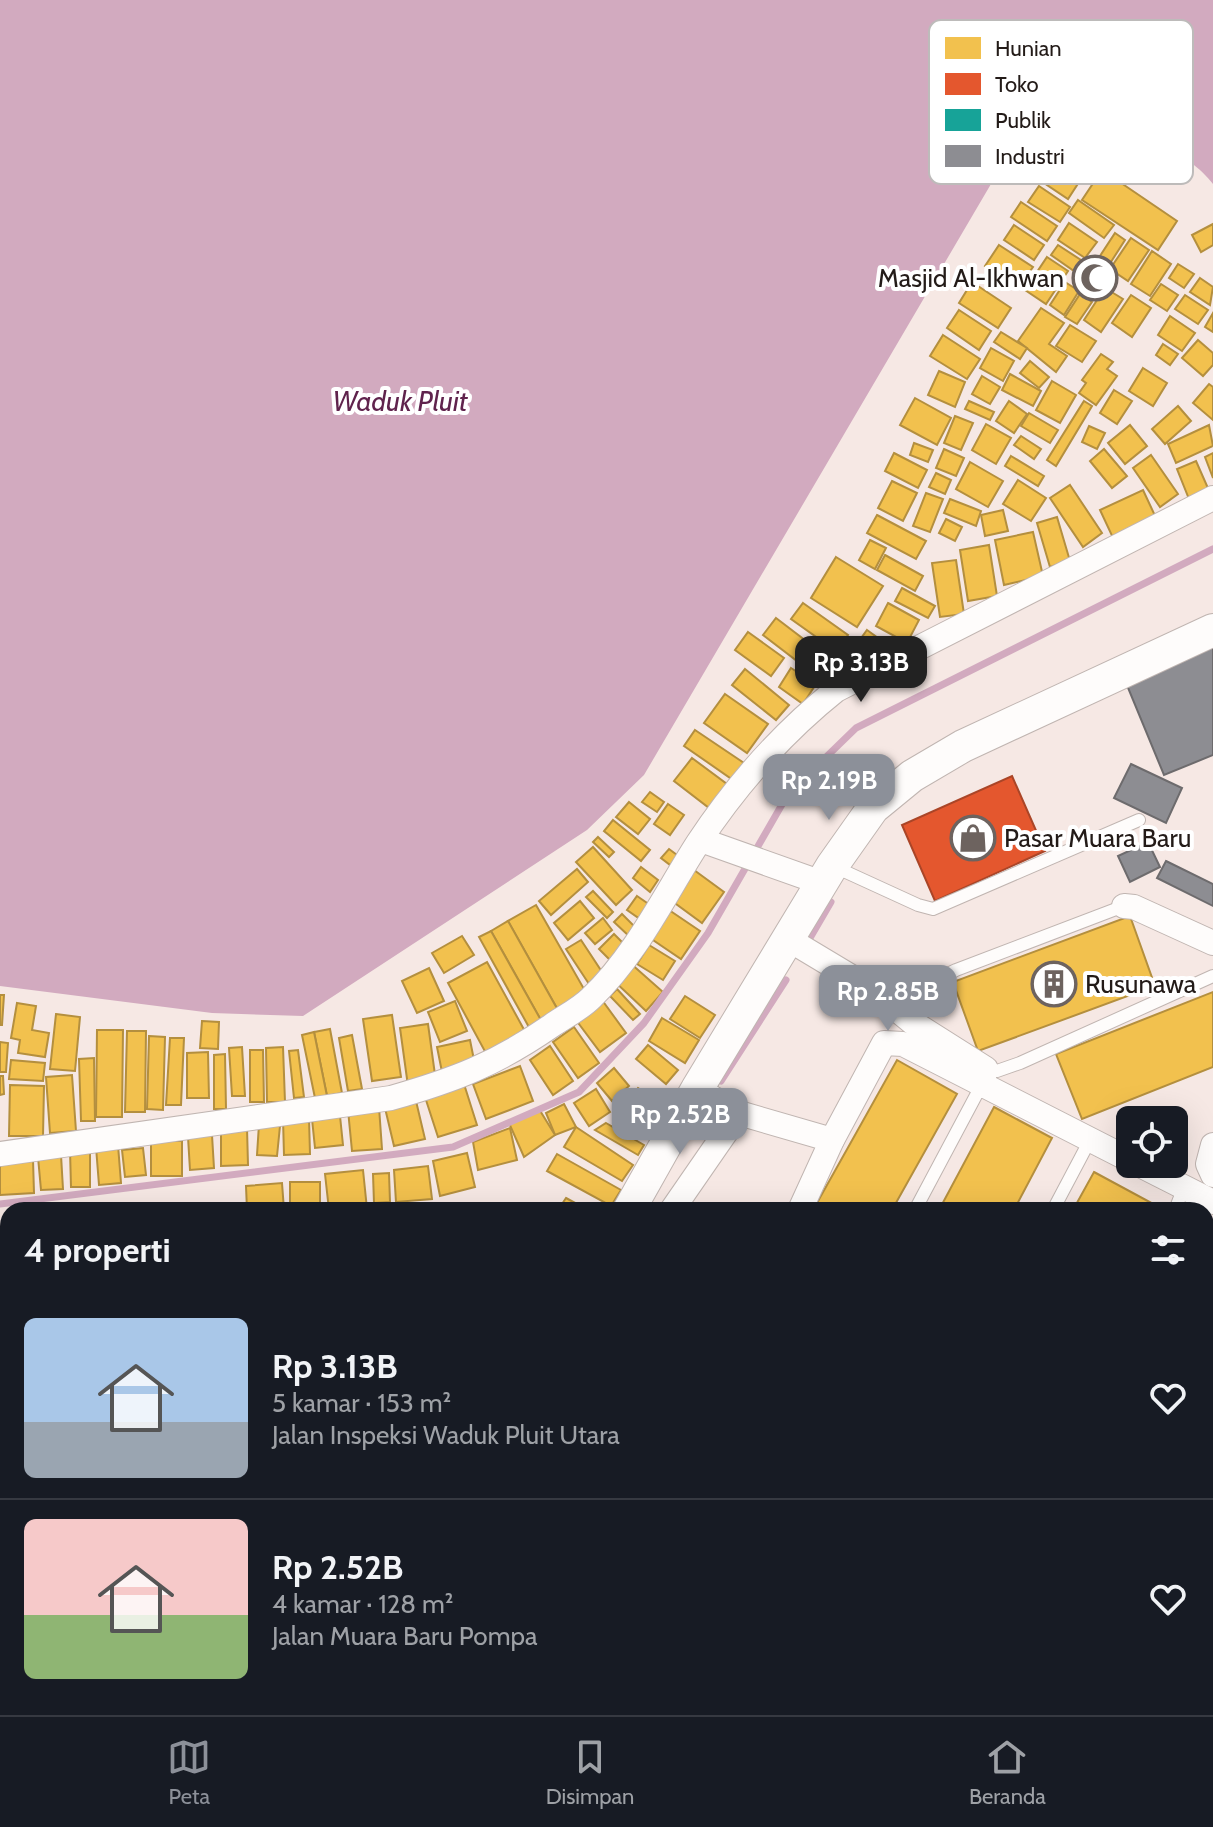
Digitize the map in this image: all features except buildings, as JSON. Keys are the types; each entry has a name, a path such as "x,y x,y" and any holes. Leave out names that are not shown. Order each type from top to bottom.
{"street":[{"path":"0,1154 391,1098 450,1081 505,1058 589,1001 622,965 701,840 759,760 799,720 836,690 1213,498"},
{"path":"634,1202 703,1093 827,874 873,808 912,776 963,746 1213,630"},
{"path":"701,840 791,871 827,874"},
{"path":"1124,906 1134,907 1213,943"},
{"path":"788,939 890,1002 983,1078"},
{"path":"804,1202 832,1140 884,1043 903,1044 983,1078 1116,1153"},
{"path":"703,1093 739,1113 832,1140"},
{"path":"678,1202 739,1113"},
{"path":"1213,1145 1208,1164 1213,1175"},
{"path":"1166,1178 1213,1202"}],"lane":[{"path":"827,874 933,909 1139,820"},
{"path":"890,1002 956,970 1124,906"},
{"path":"919,1202 983,1078 1213,976"},
{"path":"1057,1202 1090,1140"},
{"path":"1178,1202 1184,1187"}],"water":[{"name":"Waduk Pluit","path":"0,0 1213,0 1213,184 1193,164 1193,20 929,20 929,184 991,184 644,775 587,830 303,1016 212,1013 0,986"}],"waterway":[{"path":"16,1202 453,1147 579,1092 644,1023 708,933 788,794 856,728 1213,549"},
{"path":"810,938 831,902"},
{"path":"721,1081 786,980"}],"place":[{"name":"Masjid Al-Ikhwan","path":"1095,278"},
{"name":"Pasar Muara Baru","path":"973,838"},
{"name":"Rusunawa","path":"1054,984"}]}
